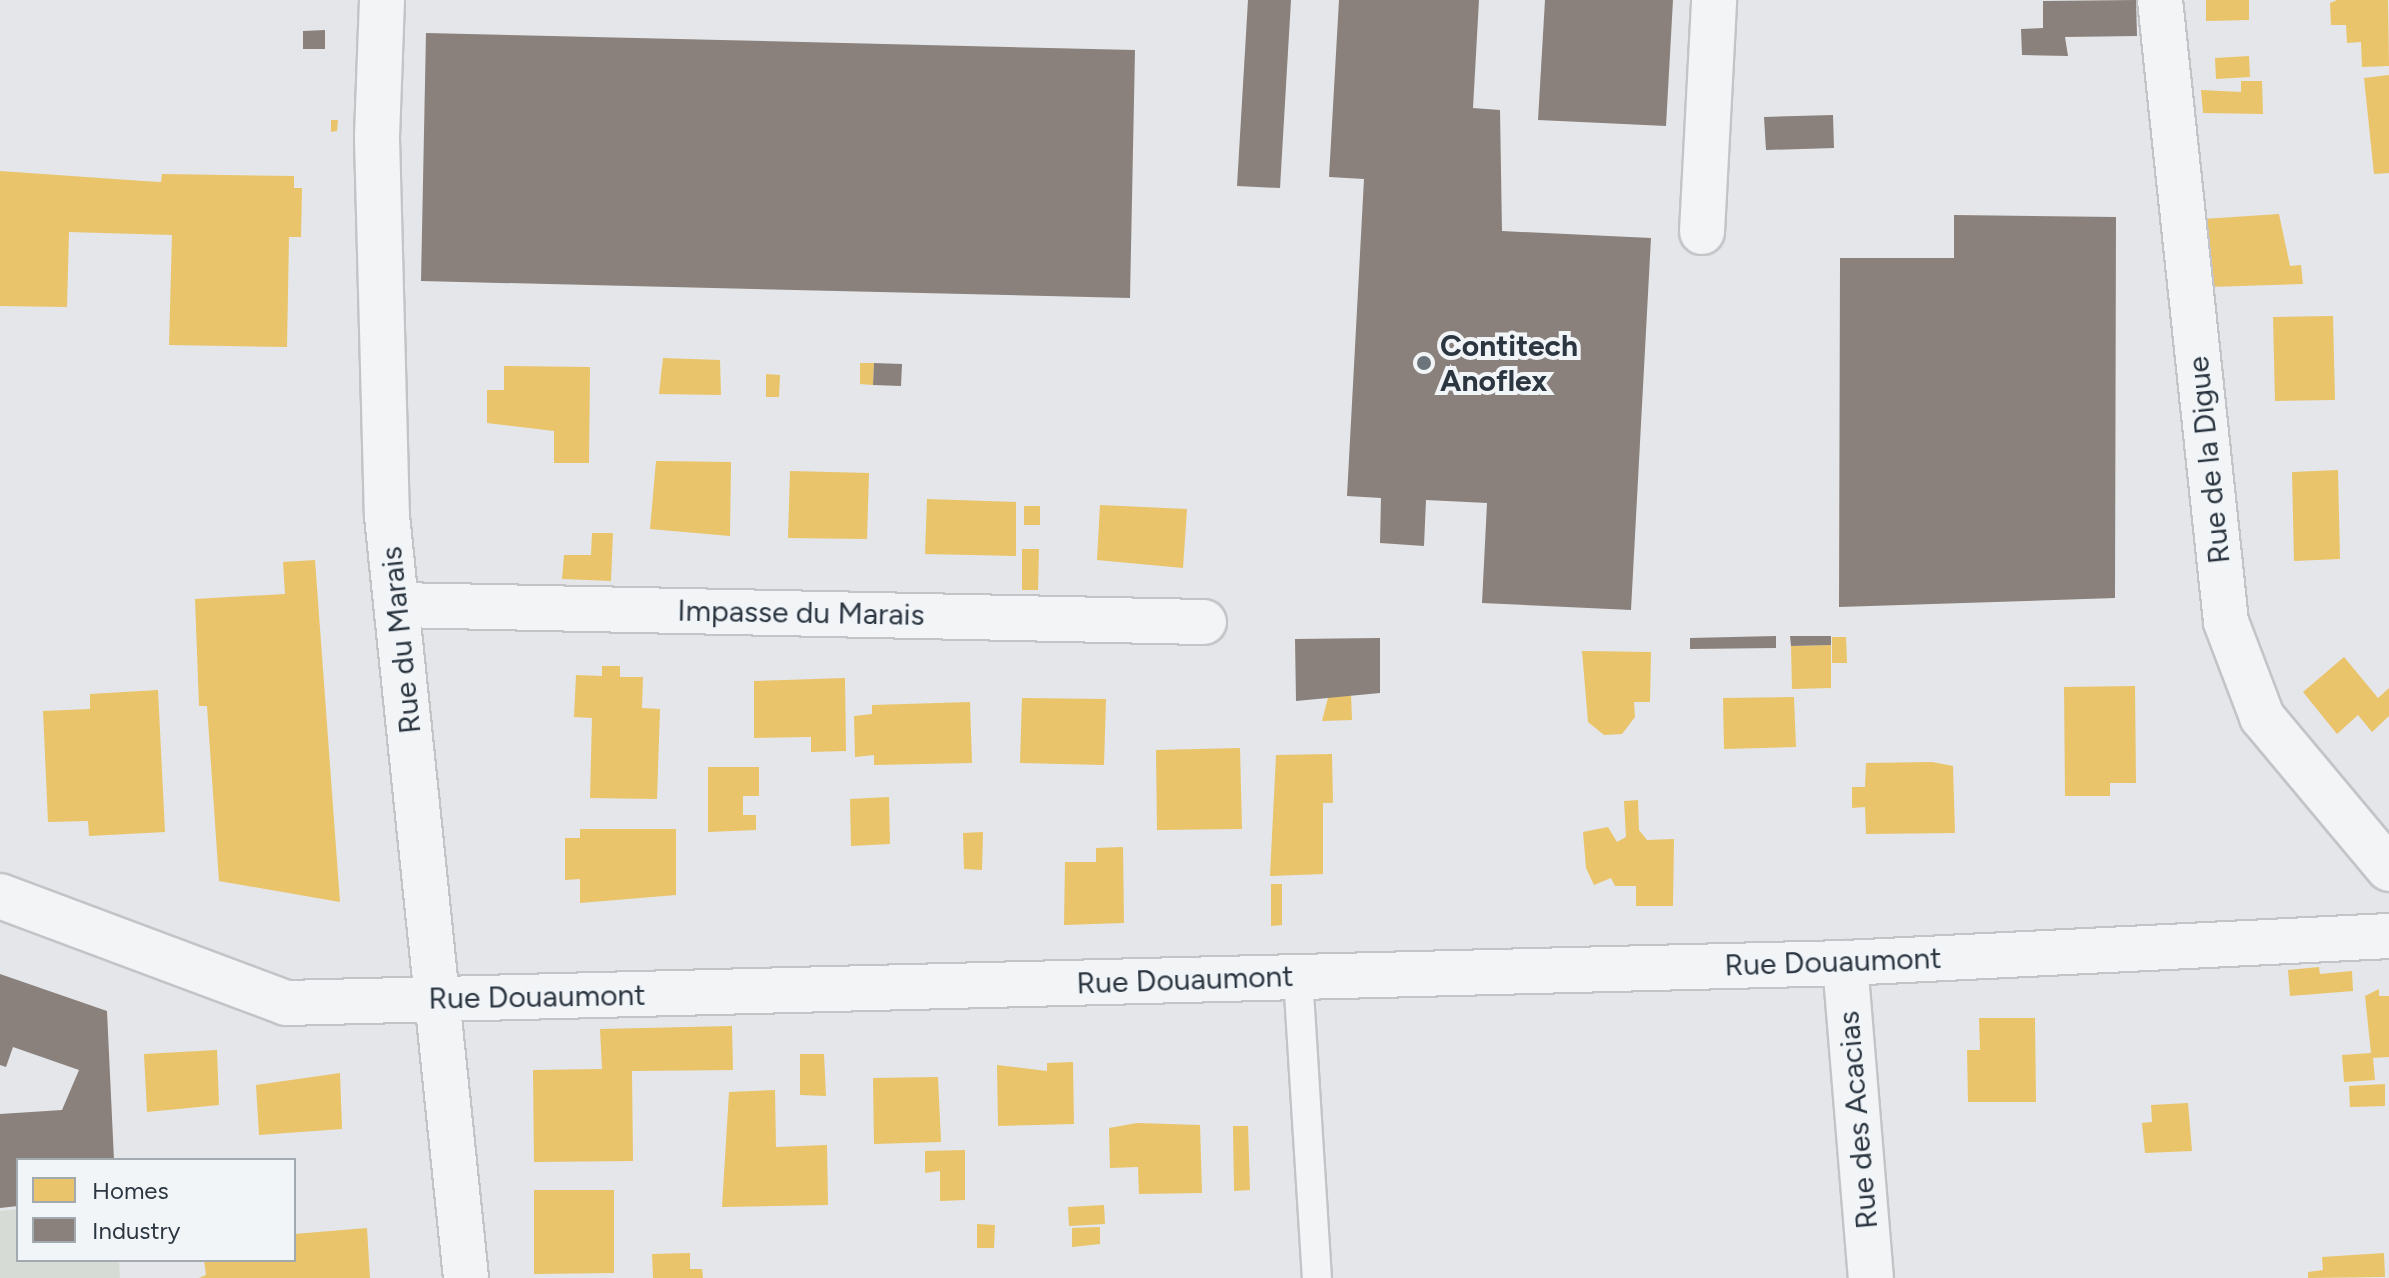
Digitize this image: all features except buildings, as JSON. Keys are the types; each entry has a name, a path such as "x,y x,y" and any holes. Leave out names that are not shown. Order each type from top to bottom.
{"street":[{"name":"Rue du Marais","path":"382,0 380,233 387,516 442,1000 466,1278"},
{"path":"1702,232 1714,0"},
{"name":"Rue de la Digue","path":"2160,0 2226,622 2262,717 2389,869"},
{"name":"Impasse du Marais","path":"398,605 1204,622"},
{"name":"Rue Douaumont","path":"0,896 286,1003 1845,963 2389,936"},
{"name":"Rue des Acacias","path":"1845,963 1871,1278"}],"lane":[{"path":"1298,977 1317,1278"}],"shaded area":[{"path":"16,1209 16,1262 119,1262 120,1278 0,1278 0,1211"}],"place":[{"name":"Contitech Anoflex","path":"1424,363"}]}
